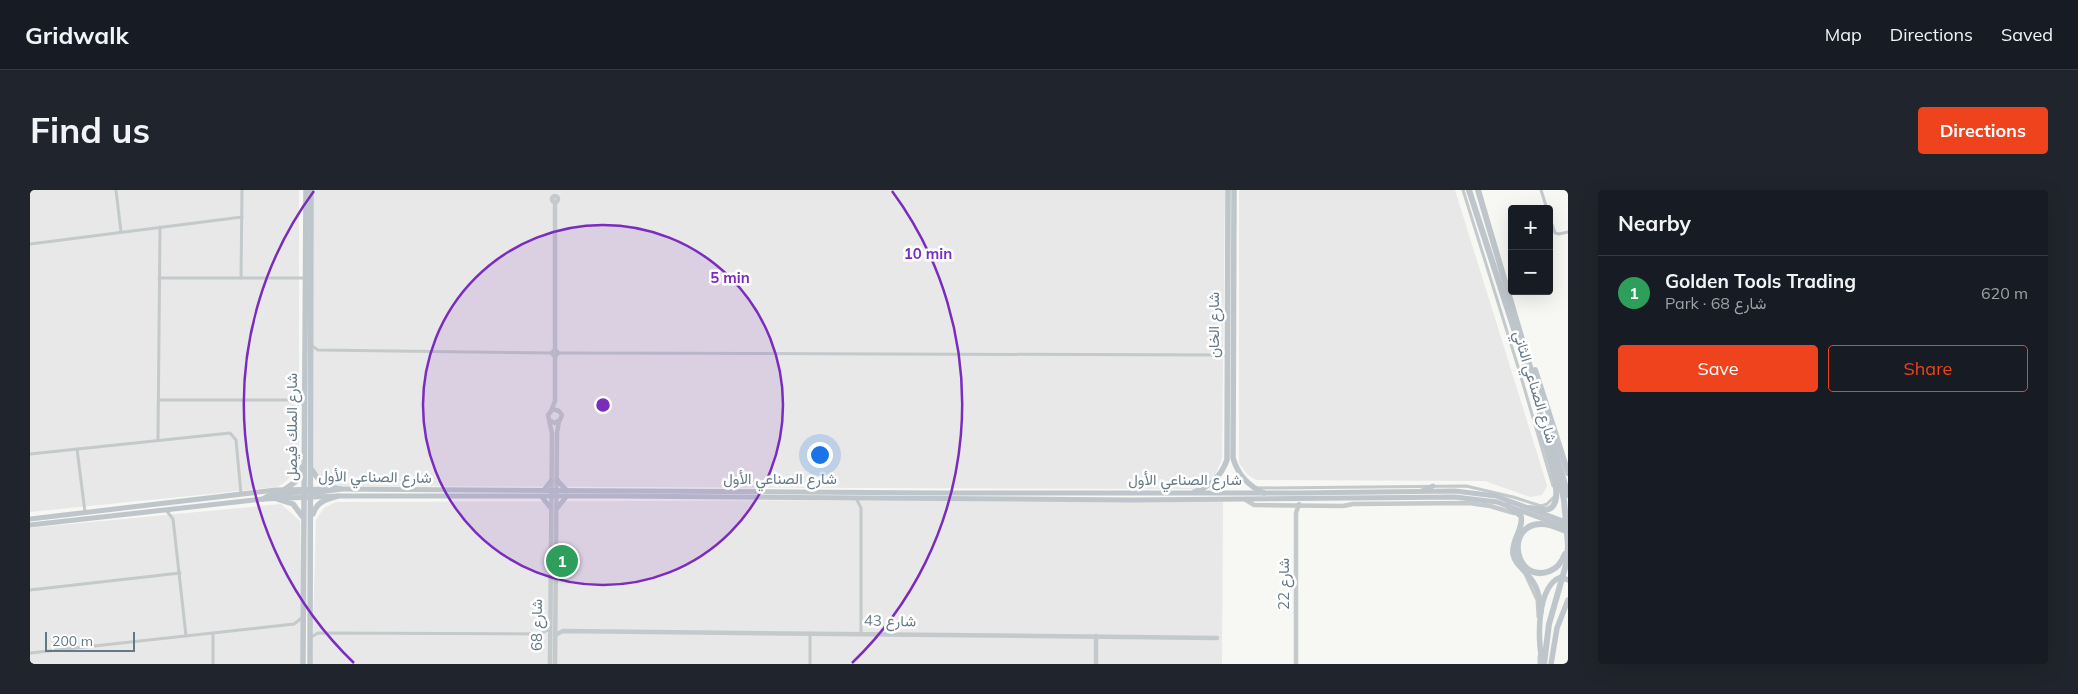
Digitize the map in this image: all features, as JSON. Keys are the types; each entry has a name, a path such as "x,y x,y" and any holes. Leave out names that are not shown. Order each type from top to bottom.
{"highway":[{"path":"1469,190 1518,347 1563,473 1567,570 1548,630 1545,664"},
{"path":"1478,190 1530,360 1547,404 1568,495"},
{"path":"1491,281 1493,266"},
{"path":"1518,347 1558,495 1556,502 1549,509 1529,508"},
{"path":"1567,540 1563,560 1552,571 1545,573 1534,571 1524,566 1519,558 1517,548 1520,537 1531,526 1546,524 1568,530"}],"main road":[{"name":"شارع الخان","path":"1228,190 1226,355 1230,459"},
{"name":"شارع الخان","path":"1230,459 1234,190"},
{"name":"شارع الملك فيصل","path":"303,664 306,191"},
{"name":"شارع الملك فيصل","path":"306,191 310,343 310,663"},
{"path":"1194,492 1203,489 1214,481 1230,459 1240,474 1253,487 1264,493"},
{"path":"284,490 296,482 304,463"},
{"path":"311,468 322,483 340,489"},
{"path":"539,496 553,507 566,494 554,480 543,491"},
{"path":"1420,492 1432,486"},
{"path":"1365,487 1375,492"},
{"path":"1330,492 1336,488"},
{"path":"263,499 268,496 340,489"},
{"name":"شارع الصناعي الأول","path":"340,489 543,491 554,494"},
{"name":"شارع الصناعي الأول","path":"30,520 241,494 284,490 304,493"},
{"name":"شارع الصناعي الأول","path":"311,492 338,496 539,496 554,494 1455,491 1496,496 1568,524"},
{"path":"1491,491 1496,496"},
{"name":"شارع الصناعي الأول","path":"30,525 277,498 304,493"},
{"name":"شارع الصناعي الأول","path":"566,494 1246,500 1290,502 1472,498 1507,505 1568,530"},
{"path":"311,523 314,511 319,503 338,496"},
{"path":"277,498 293,504 303,519"},
{"path":"1428,503 1437,498"},
{"path":"1472,498 1476,503"},
{"path":"1507,505 1521,516 1522,524 1516,536 1513,549 1516,562 1531,579 1538,591 1541,612 1540,636 1545,664"},
{"path":"1541,612 1550,584 1558,578 1568,580"},
{"path":"1545,664 1568,600"},
{"path":"303,648 306,647 307,661 310,663"}],"street":[{"path":"116,190 121,232"},
{"path":"241,278 242,190"},
{"path":"554,480 559,421 562,415 555,401 555,190"},
{"name":"شارع الصناعي الثاني","path":"1253,487 1267,489 1466,486 1491,491 1541,506 1550,502 1554,493 1519,370 1463,190"},
{"path":"1541,190 1546,205"},
{"path":"30,244 242,217"},
{"path":"158,440 160,228"},
{"path":"1553,229 1562,234 1568,232"},
{"path":"159,278 306,278"},
{"path":"310,343 318,350 555,353 1226,355"},
{"path":"310,357 318,350"},
{"path":"297,400 305,394"},
{"path":"158,400 297,400 305,405"},
{"path":"554,480 552,434 548,415 555,401"},
{"path":"551,410 559,411"},
{"path":"550,421 555,423 559,421"},
{"path":"30,454 227,432 233,434 236,440 241,494"},
{"path":"77,449 85,513"},
{"name":"شارع 68","path":"550,664 550,640 553,628 554,480"},
{"path":"856,498 861,508 861,634"},
{"path":"861,508 867,498"},
{"path":"1290,502 1343,506 1353,504 1476,503 1500,508 1521,516"},
{"name":"شارع 22","path":"1290,502 1295,511 1295,664"},
{"name":"شارع 22","path":"1295,664 1296,513 1299,504"},
{"path":"177,509 173,519 186,636"},
{"path":"166,510 173,519"},
{"path":"1524,571 1537,602 1545,664"},
{"path":"30,590 180,574"},
{"path":"30,653 294,624 303,617"},
{"path":"294,624 303,629"},
{"path":"310,625 318,633"},
{"path":"310,639 318,633 540,634 553,628"},
{"name":"شارع 68","path":"553,628 555,635 555,664"},
{"name":"شارع 43","path":"553,628 563,631 1217,638"},
{"name":"شارع 43","path":"555,635 563,631"},
{"path":"212,633 212,664"},
{"path":"810,633 810,664"},
{"path":"540,634 550,640"},
{"path":"1096,636 1096,664"}],"shaded area":[{"path":"30,190 299,190 299,461 294,473 284,483 277,487 30,512"},
{"path":"313,190 1225,190 1222,459 1215,475 1201,487 1194,489 333,486 320,478 312,465"},
{"path":"1239,190 1455,190 1547,486 1542,495 1530,497 1485,481 1256,480 1247,474 1239,463"},
{"path":"1223,499 1222,664 312,664 316,520 324,508 336,502"},
{"path":"281,504 300,521 303,664 30,664 30,528"}],"place":[{"name":"Golden Tools Trading","path":"562,561"}]}
